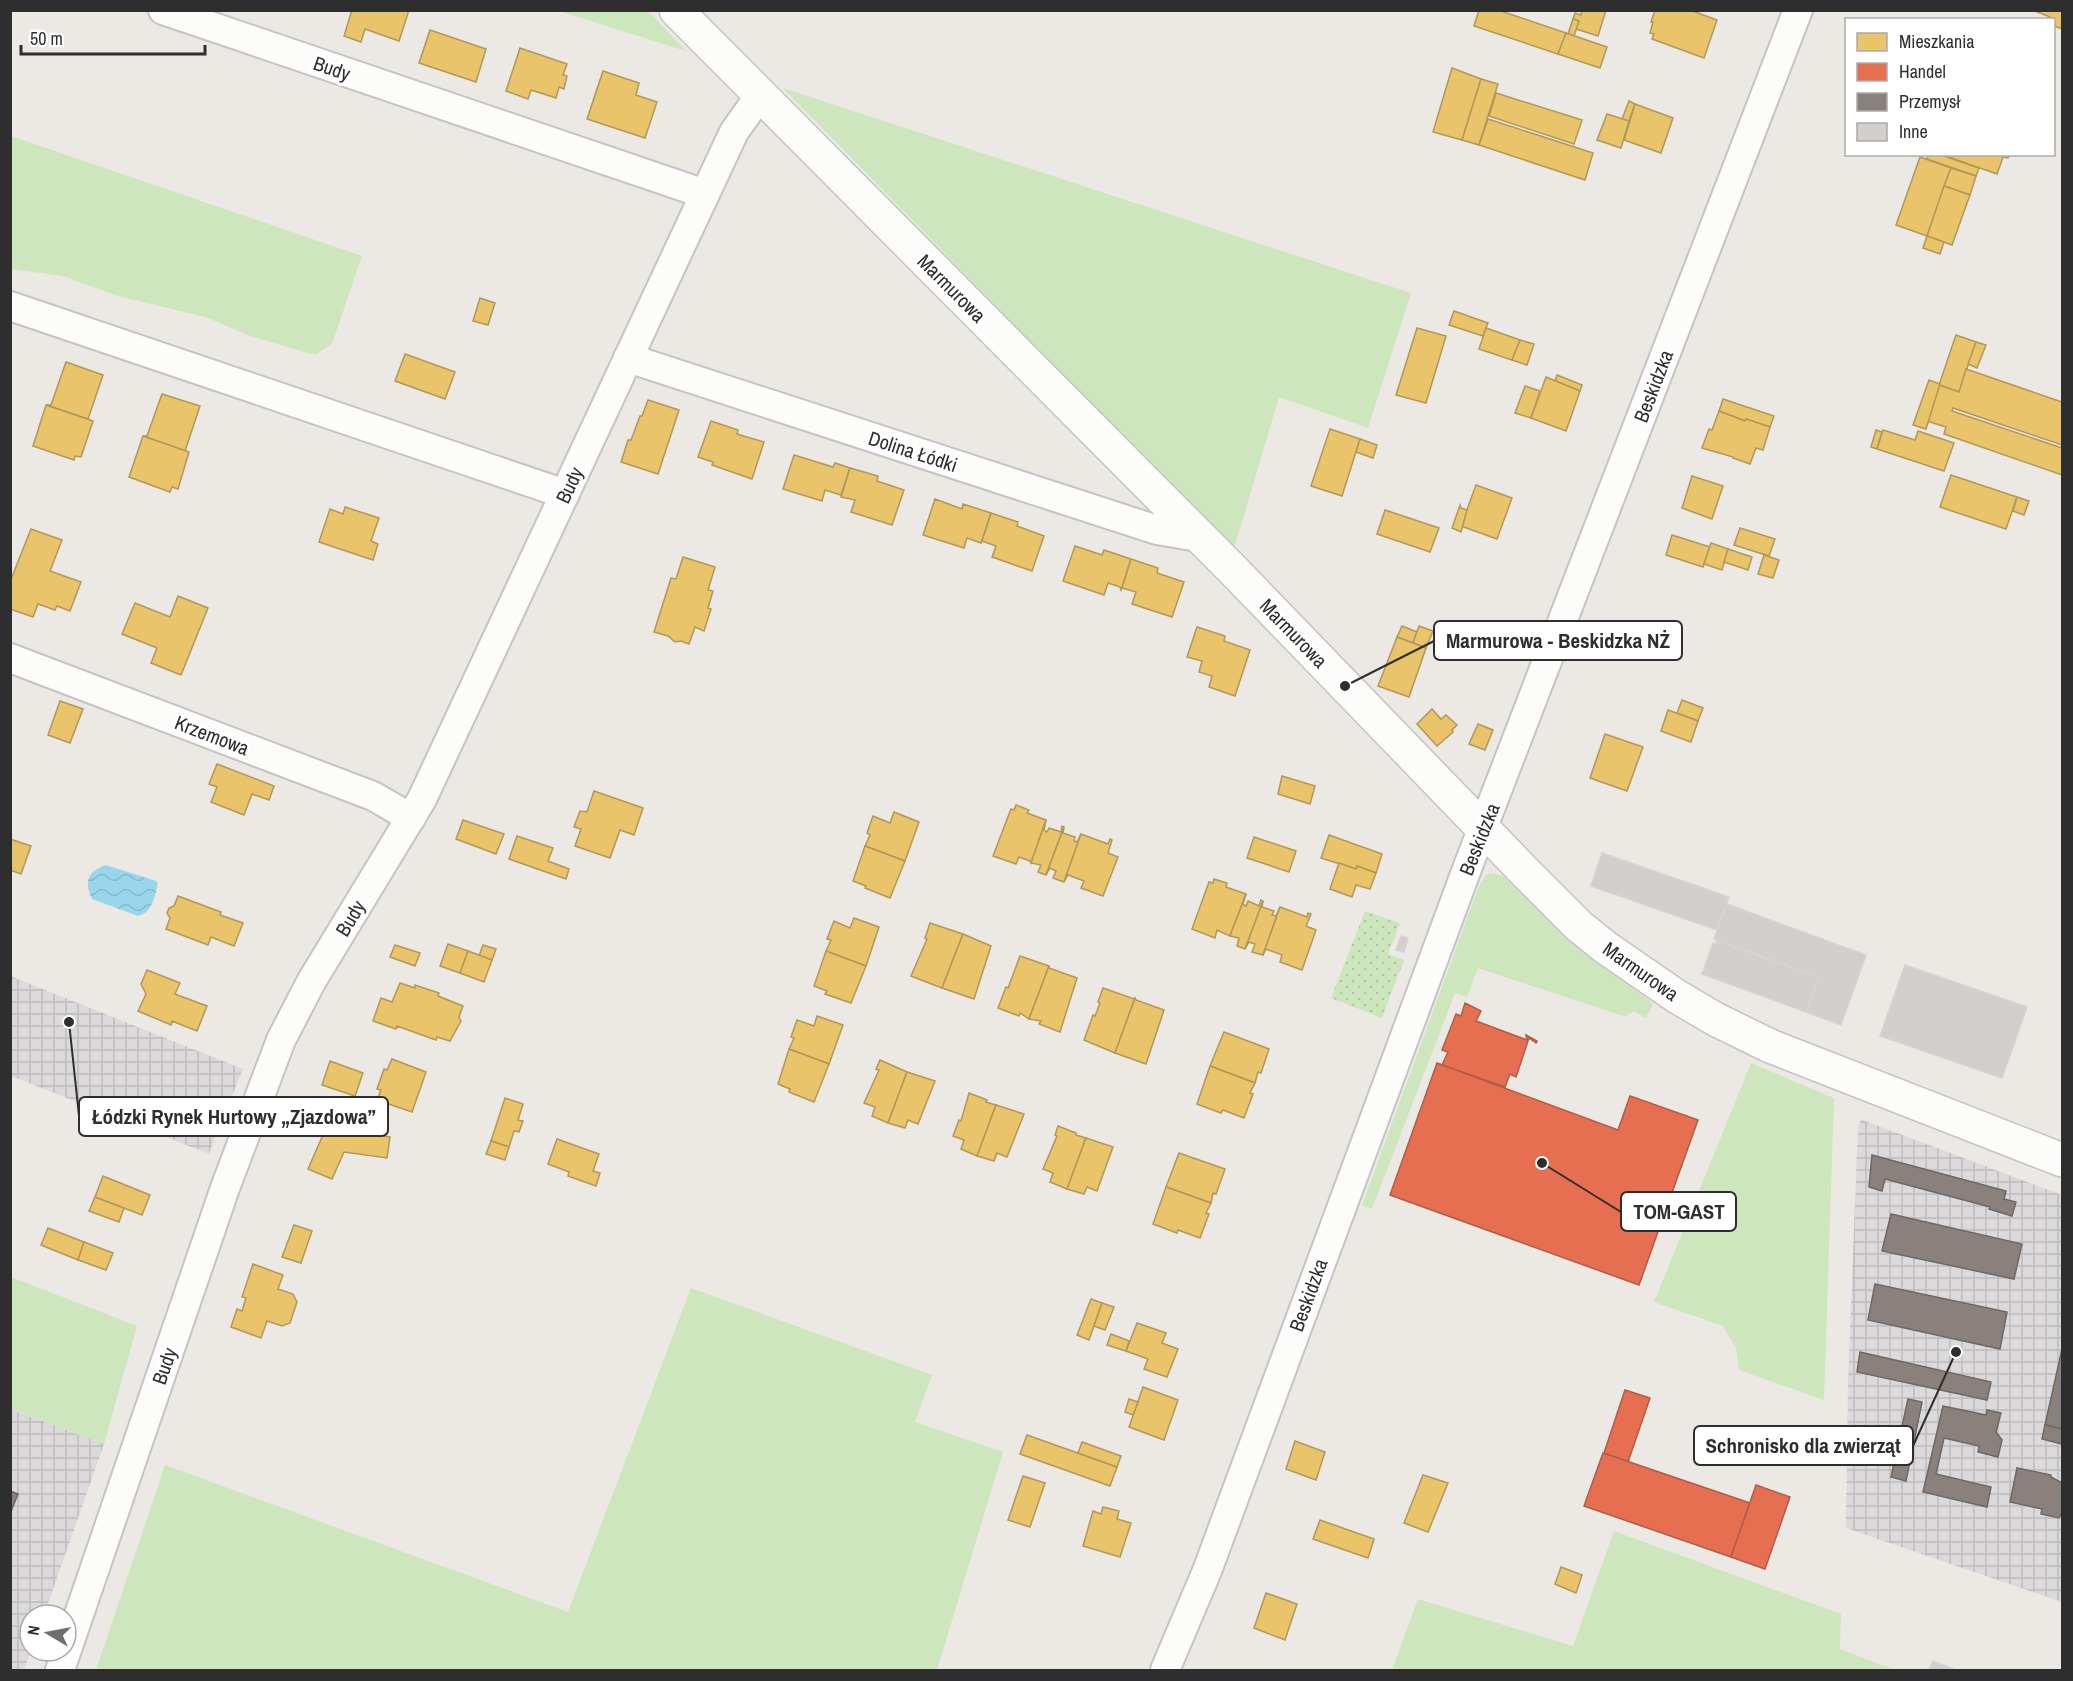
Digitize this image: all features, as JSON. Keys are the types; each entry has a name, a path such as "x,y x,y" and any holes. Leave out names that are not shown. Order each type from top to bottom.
{"street":[{"name":"Budy","path":"163,10 705,194"},
{"name":"Marmurowa","path":"676,10 1198,537 1547,895 1596,940 1649,979 1705,1013 1770,1046 2062,1160"},
{"name":"Beskidzka","path":"1166,1671 1207,1571 1459,888 1798,10"},
{"name":"Budy","path":"60,1671 225,1188 281,1040 311,982 411,818 431,779 734,132 762,97"},
{"path":"10,306 565,494"},
{"name":"Dolina Łódki","path":"628,358 1157,530 1198,537"},
{"name":"Krzemowa","path":"10,658 373,796 411,818"}],"shaded area":[{"path":"10,976 243,1069 209,1154 11,1076"},
{"path":"1860,1119 2062,1195 2062,1602 1846,1528 1848,1384"},
{"path":"10,1409 104,1444 48,1603 18,1603 18,1663 27,1663 24,1670 11,1670"}],"green space":[{"path":"559,11 648,11 686,51"},
{"path":"783,88 1411,293 1368,428 1279,397 1234,549"},
{"path":"11,136 362,256 332,344 315,355 253,337 205,317 118,296 63,276 11,269"},
{"path":"1490,873 1503,876 1549,921 1652,1003 1652,1007 1646,1018 1634,1011 1626,1016 1620,1015 1478,968 1467,997 1455,993 1372,1209 1362,1205 1479,886"},
{"path":"1365,911 1400,923 1388,954 1404,960 1382,1018 1331,998"},
{"path":"1751,1063 1834,1098 1824,1400 1739,1370 1736,1348 1723,1326 1654,1302"},
{"path":"11,1277 137,1326 104,1444 11,1409"},
{"path":"691,1288 932,1375 915,1422 1003,1452 937,1670 96,1670 165,1465 568,1612"},
{"path":"1614,1531 1841,1614 1840,1649 1895,1670 1392,1670 1418,1599 1573,1646"}],"water":[{"path":"106,865 156,881 158,884 154,899 147,911 138,916 92,899 88,887 89,878 91,874"}],"building: Mieszkania":[{"path":"352,10 409,10 399,41 365,29 361,42 344,36"},
{"path":"1479,10 1498,10 1566,33 1558,54 1474,26"},
{"path":"1582,10 1606,10 1598,36 1576,29 1579,21 1573,19 1575,13 1581,15"},
{"path":"1655,10 1690,10 1717,20 1704,58 1652,39 1654,34 1650,33 1653,22 1651,22"},
{"path":"2032,10 2062,10 2062,29 2055,26 2055,18"},
{"path":"1573,19 1579,21 1574,36 1568,34"},
{"path":"430,30 486,49 476,82 419,63"},
{"path":"1566,33 1607,47 1600,68 1558,54"},
{"path":"520,48 567,64 563,75 567,76 564,89 559,87 556,98 531,90 528,99 506,91"},
{"path":"1452,68 1481,79 1462,140 1433,132"},
{"path":"603,71 639,83 636,95 657,102 645,138 587,119"},
{"path":"1481,79 1498,84 1479,145 1462,140"},
{"path":"1496,93 1582,120 1574,144 1489,116"},
{"path":"1629,101 1635,104 1629,121 1622,119"},
{"path":"1635,104 1673,118 1661,153 1624,140"},
{"path":"1607,114 1629,121 1621,148 1597,140"},
{"path":"1488,119 1593,153 1585,180 1479,145"},
{"path":"1928,156 1944,156 1979,168 1976,176 1927,159"},
{"path":"1946,156 2009,156 2008,158 2003,157 1997,174"},
{"path":"1920,157 1951,168 1927,236 1896,225"},
{"path":"1951,168 1976,176 1970,195 1944,186"},
{"path":"1944,186 1970,195 1952,245 1927,236"},
{"path":"1927,236 1944,242 1940,254 1923,248"},
{"path":"480,298 495,303 488,325 473,321"},
{"path":"1454,311 1488,323 1483,336 1449,325"},
{"path":"1417,328 1446,336 1426,403 1396,395"},
{"path":"1486,328 1520,340 1512,360 1479,349"},
{"path":"1956,335 1976,342 1959,392 1939,385"},
{"path":"1520,340 1534,344 1527,365 1512,360"},
{"path":"1976,342 1986,345 1977,368 1968,364"},
{"path":"405,354 455,372 445,399 395,381"},
{"path":"66,362 103,375 88,419 46,405 51,405"},
{"path":"1966,369 2062,402 2062,445 1953,408 1952,411 2062,448 2062,475 1944,434 1946,427 1927,421 1939,385 1959,392"},
{"path":"1557,375 1582,385 1580,391 1555,381"},
{"path":"1546,377 1580,391 1566,431 1531,418"},
{"path":"1929,380 1940,384 1926,429 1913,425"},
{"path":"1525,386 1540,391 1531,418 1515,413"},
{"path":"162,394 200,406 185,451 143,436 147,436"},
{"path":"1723,399 1774,416 1770,427 1719,411"},
{"path":"648,400 679,410 658,474 621,462 628,440 631,440"},
{"path":"46,405 93,421 81,457 75,456 74,460 33,446"},
{"path":"1719,411 1770,427 1763,450 1756,448 1750,464 1702,448"},
{"path":"711,421 738,430 737,434 764,442 752,479 712,465 713,462 698,457"},
{"path":"1330,429 1360,439 1342,496 1311,486"},
{"path":"1876,430 1882,432 1877,449 1871,447"},
{"path":"1883,430 1915,440 1918,431 1954,443 1944,471 1877,449"},
{"path":"143,436 189,452 178,489 172,487 170,492 129,477"},
{"path":"1360,439 1377,445 1373,458 1356,452"},
{"path":"794,455 833,467 835,463 850,468 841,495 825,490 822,501 783,489"},
{"path":"850,468 878,476 877,481 904,490 892,525 851,512 855,500 841,497"},
{"path":"1951,475 2017,497 2006,529 1940,507"},
{"path":"1692,476 1723,486 1712,519 1682,508"},
{"path":"1476,485 1512,498 1497,539 1461,526"},
{"path":"2017,497 2029,501 2024,515 2013,511"},
{"path":"935,499 962,509 963,504 991,513 981,543 967,538 964,548 923,535"},
{"path":"1460,505 1461,508 1467,510 1461,532 1452,528"},
{"path":"345,507 379,518 371,541 378,544 373,560 319,542 330,509 343,514"},
{"path":"1385,510 1439,528 1430,552 1377,534"},
{"path":"991,513 1018,522 1017,526 1044,536 1032,571 992,557 996,546 982,541"},
{"path":"1740,528 1775,539 1769,556 1734,545"},
{"path":"31,529 62,540 50,571 81,582 70,611 57,606 55,610 38,604 33,617 10,609 10,582"},
{"path":"1672,535 1710,547 1703,567 1666,555"},
{"path":"1711,543 1728,549 1722,570 1704,564"},
{"path":"1075,546 1102,555 1104,550 1131,559 1121,590 1120,587 1108,583 1104,595 1063,581"},
{"path":"1728,549 1752,557 1748,570 1724,562"},
{"path":"1764,555 1779,560 1773,578 1758,574"},
{"path":"683,557 715,567 708,590 713,591 708,608 711,609 704,631 695,627 689,644 681,641 675,642 668,636 654,632 671,578 676,579"},
{"path":"1131,559 1158,568 1157,573 1184,582 1172,617 1132,604 1136,592 1122,588"},
{"path":"178,596 208,608 181,675 151,663 157,648 122,634 135,603 170,617"},
{"path":"1402,626 1417,632 1413,643 1397,637"},
{"path":"1419,626 1433,631 1426,648 1413,643"},
{"path":"1197,627 1225,636 1224,641 1250,650 1235,696 1209,687 1212,676 1199,672 1202,661 1187,657"},
{"path":"1397,637 1426,648 1409,697 1378,686"},
{"path":"1682,700 1703,708 1698,721 1677,713"},
{"path":"60,701 83,709 70,743 48,735"},
{"path":"1432,709 1441,719 1446,715 1457,725 1452,730 1453,732 1437,746 1417,724"},
{"path":"1668,710 1698,721 1691,742 1661,731"},
{"path":"1478,724 1493,730 1485,750 1469,744"},
{"path":"1605,734 1643,747 1627,791 1590,778"},
{"path":"217,764 274,786 269,800 252,794 244,815 211,802 217,787 209,784"},
{"path":"1282,776 1315,786 1310,804 1278,794"},
{"path":"594,791 643,808 634,835 620,830 610,858 575,846 581,829 574,827 580,811 587,812"},
{"path":"1016,805 1029,810 1027,813 1046,820 1031,863 1019,857 1016,864 993,856 1011,809 1014,810"},
{"path":"894,812 919,822 905,861 865,846 870,835 867,833 873,816 890,823"},
{"path":"463,820 504,834 496,854 456,839"},
{"path":"1046,820 1044,830 1047,832 1049,828 1061,832 1062,826 1064,827 1046,875 1038,872 1041,865 1031,863"},
{"path":"1064,827 1063,833 1075,837 1074,841 1077,842 1081,834 1064,882 1053,878 1056,871 1050,868 1046,875"},
{"path":"1081,834 1108,844 1110,839 1112,840 1108,853 1118,857 1103,896 1081,888 1084,881 1068,875 1064,882"},
{"path":"1329,835 1382,854 1376,873 1321,858"},
{"path":"517,836 553,848 548,861 569,869 566,879 509,859"},
{"path":"1254,837 1296,851 1289,872 1247,858"},
{"path":"10,839 31,846 21,874 10,870"},
{"path":"865,846 905,861 890,898 853,881"},
{"path":"1339,863 1356,869 1357,866 1376,873 1370,889 1356,885 1352,897 1330,889"},
{"path":"1214,879 1227,883 1226,887 1246,894 1230,936 1217,930 1215,938 1192,929 1209,882 1213,883"},
{"path":"1246,894 1243,904 1246,906 1248,901 1259,906 1261,900 1263,901 1245,949 1237,946 1239,938 1230,936"},
{"path":"178,896 243,923 234,946 211,937 208,945 166,929 170,918 167,913 169,908 174,906"},
{"path":"1263,901 1262,907 1274,911 1272,915 1276,916 1280,907 1263,955 1252,952 1255,944 1249,942 1245,949"},
{"path":"1280,907 1307,917 1308,913 1311,914 1306,926 1316,930 1302,970 1280,962 1282,955 1266,949 1263,955"},
{"path":"854,918 879,927 866,966 826,951 831,940 827,939 834,921 850,928"},
{"path":"930,923 963,934 942,988 911,976 927,939 925,938"},
{"path":"963,934 991,946 974,999 942,988"},
{"path":"448,944 468,951 460,973 440,966"},
{"path":"395,945 420,953 415,966 390,957"},
{"path":"483,945 496,949 492,960 479,956"},
{"path":"468,951 492,960 484,982 460,973"},
{"path":"826,951 866,966 851,1003 825,994 827,991 814,986"},
{"path":"1020,956 1049,966 1029,1019 1020,1013 1019,1016 998,1008"},
{"path":"1049,966 1049,968 1077,978 1060,1032 1039,1024 1041,1021 1029,1019"},
{"path":"147,970 180,983 175,994 207,1006 197,1031 172,1021 171,1025 138,1011 146,994 141,984"},
{"path":"400,983 439,993 438,996 463,1006 459,1017 461,1021 450,1041 437,1037 436,1040 397,1026 396,1029 373,1021 381,998 392,1002"},
{"path":"1103,988 1135,998 1115,1053 1084,1040 1100,1003 1098,1002"},
{"path":"1135,998 1164,1010 1146,1064 1115,1053"},
{"path":"817,1016 843,1025 829,1064 789,1049 794,1038 791,1037 797,1020 814,1026"},
{"path":"1224,1032 1269,1049 1255,1083 1210,1066"},
{"path":"789,1049 829,1064 814,1102 789,1092 790,1089 778,1084"},
{"path":"392,1059 426,1072 412,1112 377,1100 381,1090 377,1089 384,1069 387,1070"},
{"path":"880,1060 907,1072 888,1123 872,1116 875,1107 864,1103 879,1070 876,1069"},
{"path":"330,1061 363,1073 355,1096 322,1085"},
{"path":"1210,1066 1255,1083 1244,1118 1197,1104"},
{"path":"907,1072 935,1081 918,1124 908,1120 905,1128 888,1123"},
{"path":"969,1093 996,1105 977,1156 961,1149 964,1140 953,1136 959,1120 961,1121"},
{"path":"505,1098 523,1104 518,1120 523,1121 519,1132 514,1131 509,1147 491,1141"},
{"path":"996,1105 1024,1114 1007,1157 997,1153 994,1161 977,1156"},
{"path":"333,1112 357,1122 352,1132 390,1137 387,1158 344,1152 332,1179 308,1169"},
{"path":"1058,1126 1086,1138 1067,1189 1050,1182 1053,1173 1043,1169 1057,1136 1055,1135"},
{"path":"1086,1138 1113,1147 1097,1191 1087,1187 1084,1194 1067,1189"},
{"path":"557,1139 599,1154 593,1171 600,1173 596,1186 568,1176 569,1172 548,1164"},
{"path":"491,1141 509,1147 505,1160 486,1154"},
{"path":"1179,1153 1225,1169 1216,1194 1213,1193 1211,1203 1166,1187"},
{"path":"103,1176 150,1195 142,1215 95,1197"},
{"path":"1166,1187 1211,1203 1200,1238 1153,1224"},
{"path":"95,1197 124,1208 119,1222 89,1211"},
{"path":"294,1225 312,1231 301,1263 282,1257"},
{"path":"48,1228 84,1242 78,1260 41,1245"},
{"path":"84,1242 113,1253 106,1270 78,1260"},
{"path":"253,1264 283,1275 278,1289 293,1294 297,1302 290,1323 282,1326 267,1321 261,1338 231,1327 237,1309 242,1311 246,1298 242,1297"},
{"path":"1091,1299 1102,1303 1089,1340 1077,1335"},
{"path":"1102,1303 1114,1307 1105,1330 1094,1326"},
{"path":"1137,1323 1166,1333 1162,1343 1178,1349 1167,1377 1144,1369 1148,1359 1126,1351"},
{"path":"1111,1334 1129,1341 1126,1351 1107,1345"},
{"path":"1143,1387 1178,1400 1164,1440 1129,1427"},
{"path":"1129,1399 1138,1402 1133,1415 1125,1412"},
{"path":"1027,1435 1117,1467 1110,1486 1020,1454"},
{"path":"1295,1441 1325,1452 1316,1480 1286,1469"},
{"path":"1082,1442 1121,1456 1117,1467 1078,1453"},
{"path":"1423,1475 1448,1483 1428,1532 1404,1523"},
{"path":"1023,1476 1045,1483 1030,1527 1008,1520"},
{"path":"1103,1507 1119,1511 1117,1519 1131,1523 1120,1557 1083,1546 1093,1511 1101,1514"},
{"path":"1320,1520 1374,1539 1368,1558 1313,1539"},
{"path":"1561,1567 1582,1575 1576,1593 1555,1584"},
{"path":"1266,1593 1297,1604 1285,1640 1254,1628"}],"building: Handel":[{"path":"1465,1003 1481,1011 1476,1021 1527,1040 1526,1035 1537,1041 1536,1043 1529,1038 1516,1077 1510,1074 1505,1087 1442,1065 1448,1052 1442,1050 1456,1014 1461,1016"},
{"path":"1437,1063 1618,1130 1630,1096 1698,1120 1639,1285 1390,1195"},
{"path":"1625,1390 1650,1398 1628,1462 1604,1453"},
{"path":"1603,1453 1750,1503 1731,1557 1584,1506"},
{"path":"1756,1485 1790,1497 1765,1569 1731,1557"}],"building: Przemysł":[{"path":"1872,1155 2006,1191 2004,1199 2016,1202 2012,1216 1989,1209 1990,1207 1885,1179 1882,1191 1869,1187"},
{"path":"1891,1214 2022,1244 2014,1279 1882,1251"},
{"path":"1875,1284 2007,1312 2000,1349 1868,1320"},
{"path":"2062,1349 2062,1429 2045,1425"},
{"path":"1860,1352 1991,1382 1987,1400 1857,1372"},
{"path":"1908,1399 1922,1402 1906,1481 1891,1477"},
{"path":"1943,1406 1986,1415 1987,1410 2001,1413 1996,1432 2002,1440 1998,1457 1978,1452 1979,1446 1944,1438 1936,1474 1991,1487 1987,1507 1923,1492"},
{"path":"2045,1425 2062,1429 2062,1444 2042,1439"},
{"path":"2017,1468 2051,1475 2062,1483 2062,1512 2059,1518 2041,1514 2042,1509 2010,1502"},
{"path":"10,1491 18,1494 10,1514"}],"building: Inne":[{"path":"1602,853 1729,897 1717,930 1591,886"},
{"path":"1727,904 1866,955 1841,1025 1806,1012 1819,977 1714,939"},
{"path":"1401,936 1408,938 1404,952 1396,950"},
{"path":"1717,941 1819,977 1806,1012 1702,974 1713,943 1716,944"},
{"path":"1905,965 2027,1007 2002,1078 1880,1036"},
{"path":"1933,1661 1956,1670 1929,1670"}],"place":[{"name":"Marmurowa - Beskidzka NŻ","path":"1345,686"},
{"name":"Łódzki Rynek Hurtowy „Zjazdowa”","path":"69,1022"},
{"name":"TOM-GAST","path":"1542,1163"},
{"name":"Schronisko dla zwierząt","path":"1956,1352"}]}
